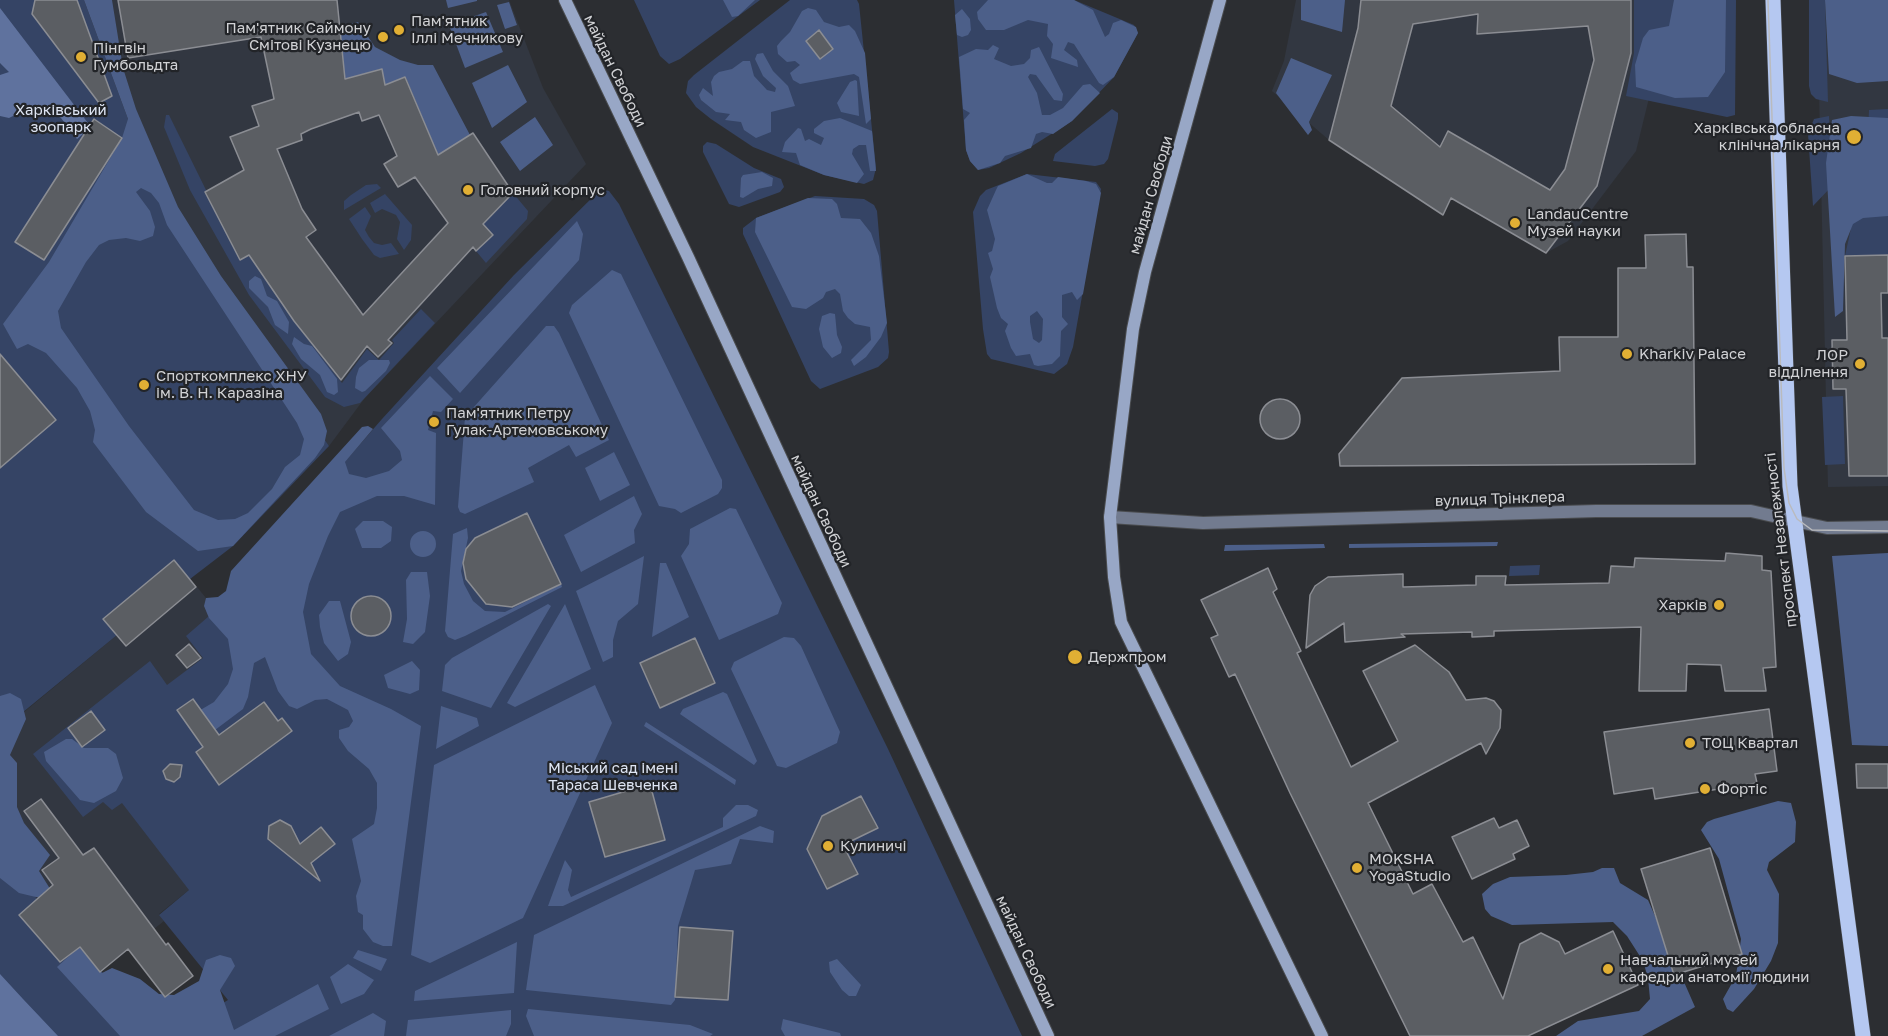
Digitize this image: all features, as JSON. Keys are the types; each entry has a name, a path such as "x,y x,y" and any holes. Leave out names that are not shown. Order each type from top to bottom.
{"main road":[{"name":"майдан Свободи","path":"565,0 688,257 1048,1036"},
{"name":"майдан Свободи","path":"1220,0 1145,272 1132,338 1110,517 1114,577 1121,622 1322,1036"},
{"name":"проспект Незалежності","path":"1773,0 1785,376 1791,486 1863,1036"}],"street":[{"name":"вулиця Трінклера","path":"1110,517 1203,523 1596,511 1751,511 1827,528 1888,527"}],"shaded area":[{"path":"84,0 509,0 543,88 586,164 364,399 329,446 237,316 128,119"},
{"path":"84,0 112,0 123,68 136,109 178,207 221,276 321,414 327,431 324,445 315,458 233,546 198,551 146,512 93,442 95,430 90,411 77,388 46,353 28,344 17,349 3,324 49,262 122,138 128,119","holes":["141,188 151,193 159,203 167,225 297,423 304,439 300,455 285,467 272,489 248,513 235,519 218,520 194,510 129,426 61,328 58,311 86,262 99,245 109,240 126,238 140,241 153,236 155,227 150,211 136,192"]},
{"path":"446,0 477,0 477,1 448,8"},
{"path":"723,0 755,0 738,16 732,17"},
{"path":"988,0 1074,0 1093,10 1105,37 1109,34 1113,23 1121,20 1136,27 1138,33 1114,77 1103,85 1099,83 1074,44 1068,42 1064,50 1077,60 1078,67 1051,58 1053,44 1047,36 1048,24 1028,20 1004,30 986,30 978,19 977,12"},
{"path":"1296,0 1673,0 1636,151 1568,241 1546,253 1451,198 1443,215 1329,140 1272,91 1284,61"},
{"path":"1301,0 1345,0 1342,32 1301,20"},
{"path":"1674,0 1726,0 1725,72 1708,97 1675,98 1636,87 1635,65 1643,38 1649,30 1669,26"},
{"name":"Харківська обласна клінічна лікарня","path":"1817,0 1888,0 1888,486 1828,487"},
{"path":"1825,0 1888,0 1888,81 1857,83 1829,74"},
{"path":"509,2 517,25 505,29 497,5"},
{"path":"0,8 91,127 77,139 61,118 47,111 25,110 9,118 0,116 0,75 9,72 0,63"},
{"path":"808,8 816,10 824,22 839,27 849,25 855,31 865,53 871,119 866,124 859,77 854,74 800,84 793,80 790,73 800,65 795,61 787,62 778,54 777,46 790,32 802,11"},
{"path":"962,9 970,19 971,30 968,35 962,37 957,35 955,15"},
{"path":"486,12 503,52 465,68 449,25"},
{"path":"358,22 375,47 400,60 418,65 433,65 470,135 438,155 406,78 385,85 381,69 345,79 340,27"},
{"path":"993,45 999,48 994,59 1011,66 1024,64 1030,58 1031,50 1039,47 1063,94 1062,101 1054,100 1036,75 1030,74 1028,77 1037,93 1042,115 1050,115 1063,108 1083,85 1090,84 1100,93 1072,121 1053,134 1042,132 1036,134 1031,148 1005,156 1000,163 978,170 970,161 966,150 964,120 970,113 963,109 959,57 976,49 988,50"},
{"path":"763,53 773,71 788,86 795,106 771,112 771,132 756,138 744,130 741,122 725,120 730,114 716,112 701,100 699,95 703,88 713,96 711,82 714,76 719,72 732,69 743,61 750,61 754,76 767,90 775,92 776,88 763,76 755,59 757,54"},
{"path":"1291,58 1332,75 1309,122 1312,130 1308,135 1276,93"},
{"path":"508,65 527,102 492,128 472,83"},
{"path":"857,81 859,116 841,112 837,103 850,82"},
{"path":"1851,116 1888,118 1888,216 1863,218 1853,224 1845,244 1843,311 1835,317 1826,163 1832,120"},
{"path":"535,117 553,145 520,171 500,142"},
{"path":"840,118 872,131 876,171 870,171 866,145 859,145 853,149 852,154 864,174 857,183 824,175 800,165 796,153 782,152 785,142 798,128 801,129 805,141 809,139 821,145 824,138 814,133 814,129 824,121"},
{"path":"762,172 773,178 772,186 758,189 743,198 740,197 743,175"},
{"path":"1027,174 1047,183 1052,183 1058,177 1086,181 1096,184 1101,193 1083,294 1077,300 1072,292 1062,295 1062,317 1068,324 1061,331 1060,356 1052,364 1034,365 1030,354 1016,356 1005,331 1008,324 1001,318 997,308 990,277 993,269 988,253 992,251 995,239 987,210 998,186","holes":["1037,311 1043,319 1042,340 1039,343 1033,339 1030,316"]},
{"path":"808,198 832,199 837,204 841,218 860,219 871,233 879,256 887,323 881,337 866,357 854,366 851,360 871,340 870,327 855,324 848,318 843,311 840,294 835,289 826,292 823,298 806,309 792,307 755,232 756,218"},
{"path":"577,221 583,234 579,260 460,393 437,368"},
{"path":"612,270 621,274 722,480 722,488 718,494 681,513 675,509 659,506 569,313 572,305"},
{"path":"255,276 261,279 267,296 277,301 289,322 288,334 275,325 268,307 249,288 249,281"},
{"path":"835,314 837,335 842,347 841,353 832,358 823,347 819,329 822,316"},
{"path":"546,326 554,326 559,333 609,440 576,457 569,445 528,468 534,482 465,514 460,512 458,507 465,417"},
{"path":"294,337 312,346 337,379 338,392 334,395 327,392 320,375 301,359 292,344"},
{"path":"369,360 389,360 390,363 386,371 362,392 355,388 356,377 359,368"},
{"path":"430,376 453,399 441,412 433,411 428,430 436,433 435,505 404,496 377,496 340,512 309,584 303,612 311,654 340,686 391,709 421,726 392,946 383,946 373,942 363,929 363,915 358,912 356,896 361,881 352,839 374,824 377,808 377,783 369,769 348,751 339,738 339,730 349,727 353,721 348,710 327,699 315,700 297,709 289,706 278,691 265,657 254,663 248,697 243,709 207,736 197,712 214,702 228,684 233,669 228,639 209,618 204,606 206,598 218,597 226,591 231,571 362,427 368,426 373,429 345,462 349,474 366,478 389,471 402,460 400,451 381,428"},
{"path":"614,452 630,485 600,501 585,468"},
{"path":"634,496 642,514 634,530 635,543 581,572 564,535"},
{"path":"730,508 736,509 782,603 778,614 719,640 681,556 689,544 690,529"},
{"path":"363,521 383,521 392,527 391,541 381,548 362,548 355,529"},
{"path":"467,528 468,538 461,571 464,584 473,601 485,611 505,612 561,584 562,587 455,640 448,637 445,631 453,534"},
{"path":"423,531 432,535 436,544 432,553 423,557 414,553 410,544 414,535"},
{"path":"1498,542 1497,546 1349,548 1349,544"},
{"path":"1324,544 1325,548 1224,551 1225,545"},
{"path":"1888,553 1888,746 1852,745 1832,556"},
{"path":"644,556 638,604 618,621 613,640 613,657 603,662 576,591"},
{"path":"660,563 666,563 689,617 652,637"},
{"path":"411,572 427,572 430,596 425,632 413,644 403,642 407,619 406,580"},
{"path":"197,587 354,781 209,874 159,914 164,921 100,972 0,848 0,732 117,635 126,646"},
{"path":"329,601 340,601 351,642 348,654 338,661 324,643 320,627 319,615"},
{"path":"548,604 551,606 491,708 442,691 445,665 452,658"},
{"path":"565,604 591,669 515,707 507,703"},
{"path":"784,637 794,638 801,646 840,732 837,743 786,768 777,766 731,669 734,662"},
{"path":"412,661 420,670 419,690 410,694 388,688 384,675"},
{"path":"595,685 612,723 523,918 430,963 411,955 434,765"},
{"path":"723,692 727,694 757,761 754,765 680,714 683,709"},
{"path":"10,693 21,699 26,719 10,755 17,763 17,807 24,823 50,855 39,871 52,892 40,898 19,893 0,878 0,696"},
{"path":"441,706 477,718 479,726 436,749"},
{"path":"646,722 736,780 735,785 644,726"},
{"path":"66,739 72,739 84,748 108,748 116,754 123,778 116,791 94,803 80,800 46,761 44,752"},
{"path":"1778,801 1791,803 1796,822 1795,842 1769,862 1767,870 1779,894 1778,943 1771,961 1754,989 1733,1012 1727,1009 1723,999 1736,976 1741,939 1719,859 1701,830 1707,822 1714,819"},
{"path":"736,805 748,805 758,810 756,816 563,906 548,906 565,860 572,870 568,890 571,897 723,827 723,818"},
{"path":"760,826 774,831 773,843 740,839 731,864 695,870 678,926 675,1000 671,1005 526,990 534,935"},
{"path":"1602,868 1614,868 1620,883 1648,900 1695,1007 1642,1036 1556,1036 1578,1021 1639,1011 1650,999 1648,978 1643,961 1627,936 1613,922 1512,925 1491,916 1485,909 1482,894 1493,884 1510,877 1566,875 1593,872"},
{"path":"517,942 514,993 414,1001 415,991"},
{"path":"79,947 102,973 112,968 140,979 159,994 174,995 199,981 206,960 220,955 231,958 235,966 220,990 234,1030 318,984 329,1009 275,1036 120,1036 57,967"},
{"path":"358,950 387,959 381,971 353,958"},
{"path":"837,959 861,985 856,996 849,996 842,990 830,972 829,962"},
{"path":"348,964 374,980 364,994 341,1004 330,977"},
{"path":"0,974 23,999 58,1036 0,1036"},
{"path":"528,1009 690,1025 713,1034 710,1036 534,1036 526,1016"},
{"path":"511,1010 511,1024 506,1036 406,1036 408,1020"},
{"path":"373,1013 386,1021 384,1036 329,1036"},
{"path":"783,1019 840,1033 841,1036 785,1036 781,1029"}],"green space":[{"name":"Спорткомплекс ХНУ ім. В. Н. Каразіна","path":"0,0 84,0 161,200 329,446 233,546 117,635 0,731"},
{"path":"634,0 760,0 680,59 669,64 660,56"},
{"path":"790,0 857,0 859,4 876,168 873,180 864,184 824,175 753,147 696,107 686,93 688,81 694,75"},
{"path":"954,0 1074,0 1134,25 1138,33 1114,77 1072,121 1021,153 989,168 978,170 970,161 966,150"},
{"path":"1634,0 1736,0 1735,115 1727,117 1626,96 1634,53"},
{"path":"1809,0 1825,0 1828,102 1816,99 1811,94 1809,86"},
{"path":"1112,109 1118,113 1118,119 1108,159 1104,164 1095,166 1053,161 1055,154"},
{"path":"1888,109 1888,255 1845,256 1867,154 1869,110"},
{"path":"166,115 169,115 240,259 248,256 251,258 294,321 342,383 367,349 379,360 394,343 392,340 421,309 435,323 360,403 344,407 325,397 249,295 190,190 164,127"},
{"path":"1829,116 1832,186 1813,206 1808,134 1814,119"},
{"path":"707,142 716,144 754,168 781,179 784,187 780,192 739,207 729,204 703,152 703,146"},
{"path":"1027,174 1096,182 1101,189 1073,347 1067,364 1054,374 991,359 987,354 983,329 973,212 980,196 986,190"},
{"path":"377,184 381,188 344,210 344,201 351,195 366,185"},
{"name":"Міський сад імені Тараса Шевченка","path":"601,189 609,191 619,204 888,749 1022,1036 169,1036 228,1000 159,915 189,890 122,803 112,810 103,802 83,817 33,754 150,661 167,685 203,658 186,636 216,610 382,419 514,275"},
{"path":"513,193 528,211 527,219 486,263 476,251 493,235 483,224"},
{"path":"385,194 412,225 411,240 404,250 397,239 400,222 396,215 382,209 375,213 370,203"},
{"path":"815,196 864,199 874,205 877,211 889,352 888,358 878,367 820,389 811,381 743,234 743,228 756,218"},
{"path":"365,207 371,216 365,230 369,237 374,243 382,245 391,243 399,254 380,258 374,255 362,239 349,219"},
{"path":"1843,396 1845,464 1825,465 1822,397"},
{"path":"1540,565 1539,575 1509,576 1510,566"},
{"path":"0,844 7,865 159,1036 0,1036"}],"building":[{"name":"Пінгвін Гумбольдта","path":"35,0 77,0 112,96 99,103 32,14"},
{"name":"Головний корпус","path":"118,0 337,0 345,79 382,69 385,85 405,77 438,155 473,133 513,193 483,224 493,235 476,251 473,247 388,340 392,343 378,357 367,346 341,380 294,321 249,255 240,260 205,192 244,170 230,137 259,126 252,106 274,99 261,37 128,58","holes":["359,112 362,121 379,115 397,156 384,164 398,187 415,177 448,223 363,315 306,237 316,230 302,209 277,149 302,140 301,134 311,129"]},
{"path":"1361,0 1631,0 1631,53 1597,186 1546,253 1451,198 1443,215 1329,140 1358,28","holes":["1478,14 1477,34 1588,26 1594,60 1565,169 1550,190 1448,131 1440,147 1391,106 1413,24"]},
{"path":"819,30 833,49 820,59 806,41"},
{"path":"94,119 122,138 44,260 15,242"},
{"name":"Kharkiv Palace","path":"1686,234 1687,267 1693,267 1695,464 1340,466 1339,454 1402,378 1560,371 1559,337 1618,337 1618,268 1646,268 1645,235"},
{"name":"ЛОР відділення","path":"1888,255 1888,293 1881,293 1882,338 1888,338 1888,476 1849,476 1846,389 1833,389 1832,340 1847,340 1845,256"},
{"path":"0,354 56,420 0,468"},
{"path":"1280,399 1294,405 1300,419 1294,433 1280,439 1266,433 1260,419 1266,405"},
{"path":"527,513 561,584 512,607 486,604 466,579 463,563 466,549 475,538"},
{"path":"1726,553 1762,556 1762,570 1771,571 1776,667 1763,668 1766,691 1725,691 1721,665 1687,664 1686,691 1639,691 1641,627 1494,631 1494,636 1472,637 1472,632 1401,634 1405,637 1345,642 1344,623 1306,648 1310,595 1315,586 1328,577 1403,574 1403,587 1476,585 1476,576 1506,576 1505,585 1609,583 1611,566 1634,567 1635,558 1725,561"},
{"path":"174,560 196,587 126,646 103,619"},
{"path":"1268,568 1277,589 1273,592 1301,651 1297,653 1351,767 1398,741 1363,671 1415,645 1449,672 1466,700 1486,698 1494,701 1501,710 1500,728 1486,754 1481,743 1368,803 1413,894 1432,884 1463,942 1473,937 1503,999 1520,944 1541,933 1559,942 1565,954 1613,931 1638,985 1528,1036 1410,1036 1290,793 1235,674 1229,677 1211,638 1218,635 1201,600"},
{"path":"371,596 379,597 385,602 390,608 390,624 385,630 379,635 371,636 363,635 357,630 352,624 351,616 352,608 357,602 363,597"},
{"path":"695,638 715,683 660,708 640,663"},
{"path":"189,644 201,658 187,668 176,655"},
{"path":"193,699 219,735 264,702 278,721 282,718 292,731 219,785 196,752 203,747 177,710"},
{"name":"ТОЦ Квартал","path":"1769,709 1777,771 1755,774 1757,783 1655,799 1653,788 1614,794 1604,732"},
{"path":"91,711 105,730 82,747 68,728"},
{"path":"170,764 182,765 180,777 174,782 166,779 163,771"},
{"path":"1856,764 1888,764 1888,788 1857,788"},
{"path":"650,784 665,840 605,857 589,802"},
{"name":"Кулиничі","path":"861,796 878,828 843,845 858,874 827,889 807,849 822,816"},
{"path":"41,799 83,855 94,848 166,945 168,943 193,976 165,997 128,949 100,972 80,947 60,962 19,915 53,885 42,870 59,858 24,811"},
{"path":"1494,818 1499,828 1517,820 1529,846 1513,854 1515,859 1472,879 1452,837"},
{"path":"280,820 291,826 300,844 321,827 335,844 311,863 320,881 268,839 269,826"},
{"path":"1710,848 1742,954 1674,975 1641,869"},
{"path":"680,927 733,931 728,1000 675,997"}],"tram line":[{"path":"1768,0 1784,468 1789,503 1797,519 1812,530 1888,531"}],"place":[{"name":"Пам'ятник Іллі Мечникову","path":"399,30"},
{"name":"Пам'ятник Саймону Смітові Кузнецю","path":"383,37"},
{"name":"Пінгвін Гумбольдта","path":"81,57"},
{"name":"Харківська обласна клінічна лікарня","path":"1854,137"},
{"name":"Головний корпус","path":"468,190"},
{"name":"LandauCentre Музей науки","path":"1515,223"},
{"name":"Kharkiv Palace","path":"1627,354"},
{"name":"ЛОР відділення","path":"1860,364"},
{"name":"Спорткомплекс ХНУ ім. В. Н. Каразіна","path":"144,385"},
{"name":"Пам'ятник Петру Гулак-Артемовському","path":"434,422"},
{"name":"Харків","path":"1719,605"},
{"name":"Держпром","path":"1075,657"},
{"name":"ТОЦ Квартал","path":"1690,743"},
{"name":"Фортiс","path":"1705,789"},
{"name":"Кулиничі","path":"828,846"},
{"name":"MOKSHA YogaStudio","path":"1357,868"},
{"name":"Навчальний музей кафедри анатомії людини","path":"1608,969"}],"park label":[{"name":"Харківський зоопарк","path":"61,118"}]}
